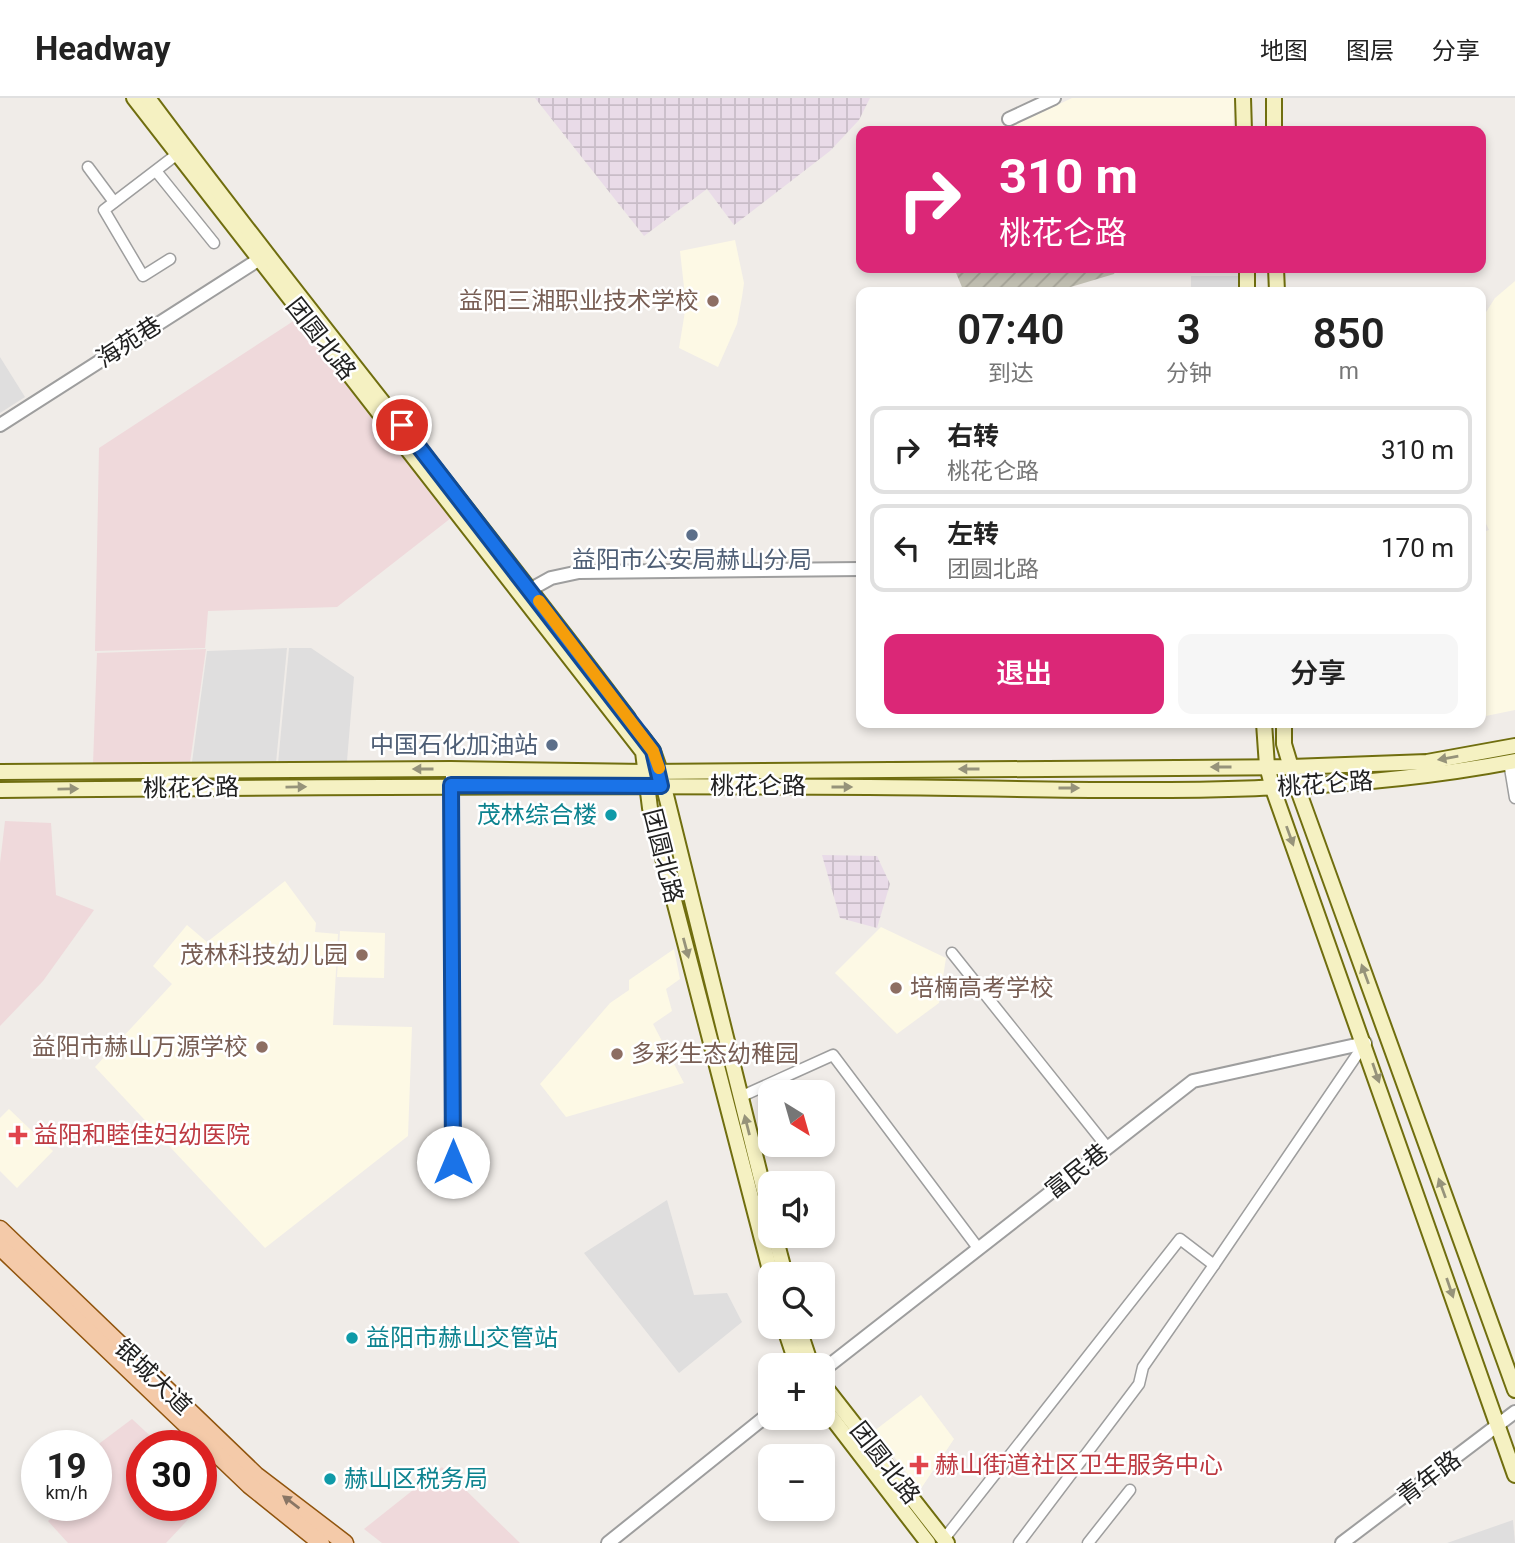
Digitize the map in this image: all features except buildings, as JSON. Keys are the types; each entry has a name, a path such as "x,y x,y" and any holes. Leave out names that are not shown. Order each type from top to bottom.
{"main road":[{"name":"团圆北路","path":"134,98 258,260 526,592"},
{"name":"团圆北路","path":"148,98 230,209 526,592 643,752 653,779 759,1171"},
{"path":"1243,98 1244,126"},
{"path":"1274,98 1274,126"},
{"path":"1264,728 1267,766 1273,789 1365,1043 1515,1475"},
{"path":"1284,728 1284,744 1297,787 1515,1390"},
{"name":"桃花仑路","path":"0,790 451,785 1291,767 1427,762 1515,746"},
{"name":"桃花仑路","path":"0,772 451,769 653,779 1273,789 1429,776 1512,762"},
{"name":"团圆北路","path":"653,779 768,1262"},
{"name":"银城大道","path":"0,1229 256,1475 345,1543"},
{"name":"银城大道","path":"0,1247 248,1485 321,1543"},
{"name":"团圆北路","path":"835,1400 945,1541"},
{"name":"团圆北路","path":"835,1422 928,1543"}],"street":[{"path":"1009,119 1054,98"},
{"path":"170,259 143,276 104,210 176,155"},
{"path":"88,167 114,202"},
{"path":"156,171 214,243"},
{"name":"海苑巷","path":"0,425 258,260"},
{"path":"526,592 551,578 579,572 856,569"},
{"path":"1512,762 1515,798"},
{"path":"451,769 453,1162"},
{"path":"952,953 1107,1147"},
{"path":"1019,1543 1139,1384 1143,1367 1365,1043"},
{"name":"富民巷","path":"835,1361 1193,1081 1365,1043"},
{"path":"740,1097 833,1055 978,1248"},
{"path":"945,1541 1180,1239 1213,1265"},
{"name":"青年路","path":"1342,1543 1515,1412"},
{"path":"608,1543 758,1423"},
{"path":"1088,1543 1130,1490"}],"shaded area":[{"path":"535,98 870,98 859,120 830,151 734,225 707,189 644,236"},
{"path":"1072,98 1234,98 1233,126 1013,126"},
{"name":"益阳三湘职业技术学校","path":"735,240 744,283 737,324 718,367 679,348 686,305 680,251"},
{"path":"956,273 1114,273 1071,287 962,287"},
{"path":"1191,276 1240,276 1240,287 1191,287"},
{"path":"1515,281 1515,710 1486,716 1486,531 1489,530 1486,524 1486,312 1495,298"},
{"path":"295,320 451,518 337,607 208,611 205,648 95,651 99,448"},
{"path":"0,357 25,397 0,413"},
{"path":"287,648 276,763 192,762 207,651"},
{"path":"289,648 311,648 354,677 347,761 278,763"},
{"path":"206,649 190,763 93,764 97,653"},
{"path":"5,821 51,823 56,895 94,910 43,981 0,1026 0,863"},
{"path":"822,855 877,856 890,884 877,928 840,918"},
{"name":"益阳市赫山万源学校","path":"285,881 316,923 315,932 338,934 333,1025 412,1027 408,1136 265,1248 95,1067 172,984 153,966 187,925 207,942"},
{"name":"培楠高考学校","path":"881,927 946,958 939,1003 897,1034 835,973"},
{"name":"茂林科技幼儿园","path":"340,931 385,933 384,978 337,977"},
{"name":"多彩生态幼稚园","path":"674,949 680,979 666,989 672,1011 653,1024 684,1083 566,1117 540,1084 610,1003 629,990 629,980"},
{"name":"益阳和睦佳妇幼医院","path":"9,1109 53,1151 17,1188 0,1171 0,1118"},
{"path":"667,1200 694,1295 727,1293 742,1322 679,1373 584,1253"},
{"name":"赫山街道社区卫生服务中心","path":"921,1395 954,1439 920,1490 874,1431"},
{"path":"132,1419 144,1430 126,1430 126,1521 187,1521 166,1543 68,1543 48,1521 112,1521 112,1434"},
{"path":"442,1467 520,1543 382,1543 364,1529"},
{"path":"1513,1520 1515,1543 1447,1543"}],"slow traffic":[{"path":"539,601 653,751 659,768"}],"place":[{"name":"益阳三湘职业技术学校","path":"713,301"},
{"name":"益阳市公安局赫山分局","path":"692,535"},
{"name":"中国石化加油站","path":"552,745"},
{"name":"茂林综合楼","path":"611,815"},
{"name":"茂林科技幼儿园","path":"362,955"},
{"name":"培楠高考学校","path":"896,988"},
{"name":"益阳市赫山万源学校","path":"262,1047"},
{"name":"多彩生态幼稚园","path":"617,1054"},
{"name":"益阳和睦佳妇幼医院","path":"18,1135"},
{"name":"益阳市赫山交管站","path":"352,1338"},
{"name":"赫山街道社区卫生服务中心","path":"919,1465"},
{"name":"赫山区税务局","path":"330,1479"}],"route":[{"path":"402,425 531,589 653,751 660,771 661,786 451,785 453,1162"}]}
